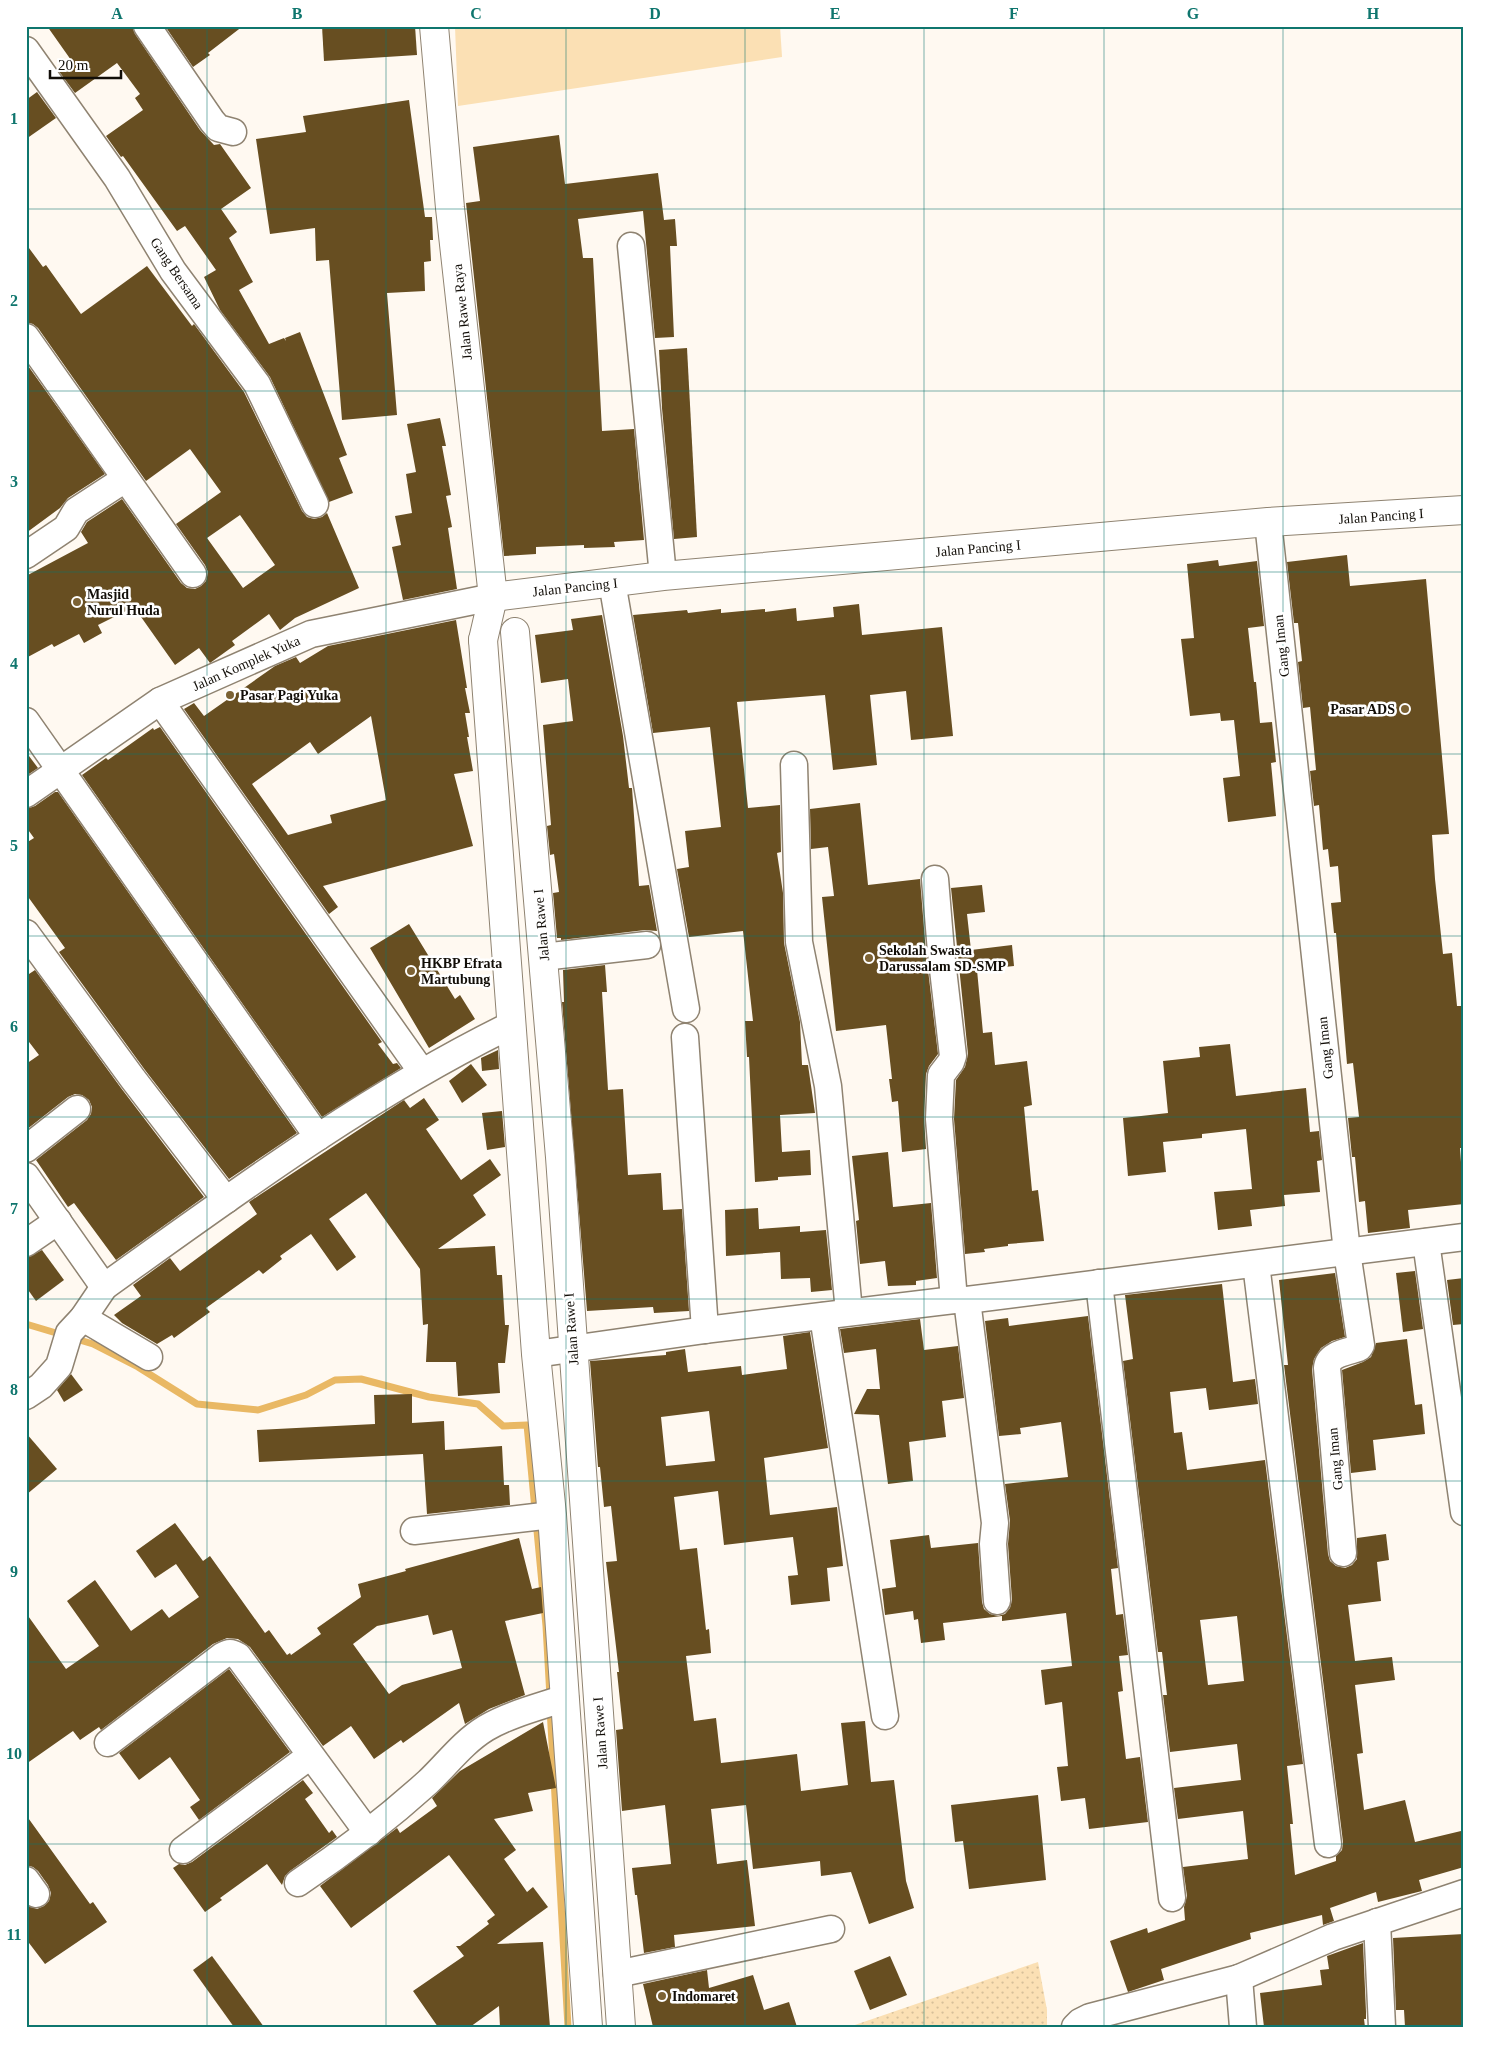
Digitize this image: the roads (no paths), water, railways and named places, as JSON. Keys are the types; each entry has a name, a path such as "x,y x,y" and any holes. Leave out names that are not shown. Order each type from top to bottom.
{"main road":[{"name":"Jalan Rawe Raya","path":"434,26 450,208 492,596"},
{"name":"Jalan Pancing I","path":"492,596 663,576 1268,522 1464,510"},
{"name":"Jalan Rawe I","path":"492,596 515,632 560,1157 621,2027"},
{"path":"492,596 483,640 536,1354 541,1517 565,1698 588,2027"}],"street":[{"path":"147,26 212,121 218,128 233,132"},
{"name":"Gang Bersama","path":"26,50 116,178 173,271 257,384 315,504"},
{"path":"631,246 663,576"},
{"path":"26,337 193,574"},
{"path":"26,555 66,528 76,511 125,479"},
{"name":"Gang Iman","path":"1268,522 1347,1252 1361,1345 1359,1348 1331,1358 1327,1362 1343,1553"},
{"path":"612,582 686,1010"},
{"name":"Jalan Komplek Yuka","path":"26,794 160,701 311,634 492,596"},
{"path":"160,701 422,1072"},
{"path":"26,720 59,770 318,1137"},
{"path":"794,765 800,942 828,1086 849,1312"},
{"path":"935,879 953,1056 951,1062 941,1075 938,1120 961,1300 995,1523 993,1544 997,1602"},
{"path":"26,933 132,1079 226,1200"},
{"path":"544,957 647,944"},
{"path":"26,1396 41,1386 59,1366 76,1326 104,1287 318,1137 422,1072 462,1049 511,1025"},
{"path":"685,1038 706,1330"},
{"path":"26,1150 77,1109"},
{"path":"26,1176 104,1287"},
{"path":"26,1243 58,1222"},
{"path":"536,1354 849,1312 1464,1238"},
{"path":"1426,1242 1464,1512"},
{"path":"1256,1264 1328,1844"},
{"path":"1099,1283 1172,1898"},
{"path":"823,1316 885,1716"},
{"path":"76,1326 149,1357"},
{"path":"414,1531 541,1517"},
{"path":"108,1743 228,1652 238,1656 368,1833"},
{"path":"298,1882 368,1833 425,1785 454,1755 486,1728 528,1710 565,1698"},
{"path":"183,1850 310,1756"},
{"path":"1075,2027 1090,2017 1239,1978 1333,1937 1464,1893"},
{"path":"1377,1922 1382,2027"},
{"path":"617,1974 831,1929"},
{"path":"1239,1978 1243,2027"}],"waterway":[{"path":"26,1324 93,1344 138,1367 197,1404 258,1410 306,1395 335,1380 361,1379 429,1397 478,1404 503,1426 527,1425 546,1626 550,1697"},
{"path":"550,1708 568,2027"}],"place":[{"name":"Masjid Nurul Huda","path":"77,602"},
{"name":"Pasar Pagi Yuka","path":"230,695"},
{"name":"Pasar ADS","path":"1405,709"},
{"name":"Sekolah Swasta Darussalam SD-SMP","path":"869,958"},
{"name":"HKBP Efrata Martubung","path":"411,971"},
{"name":"Indomaret","path":"662,1996"}]}
